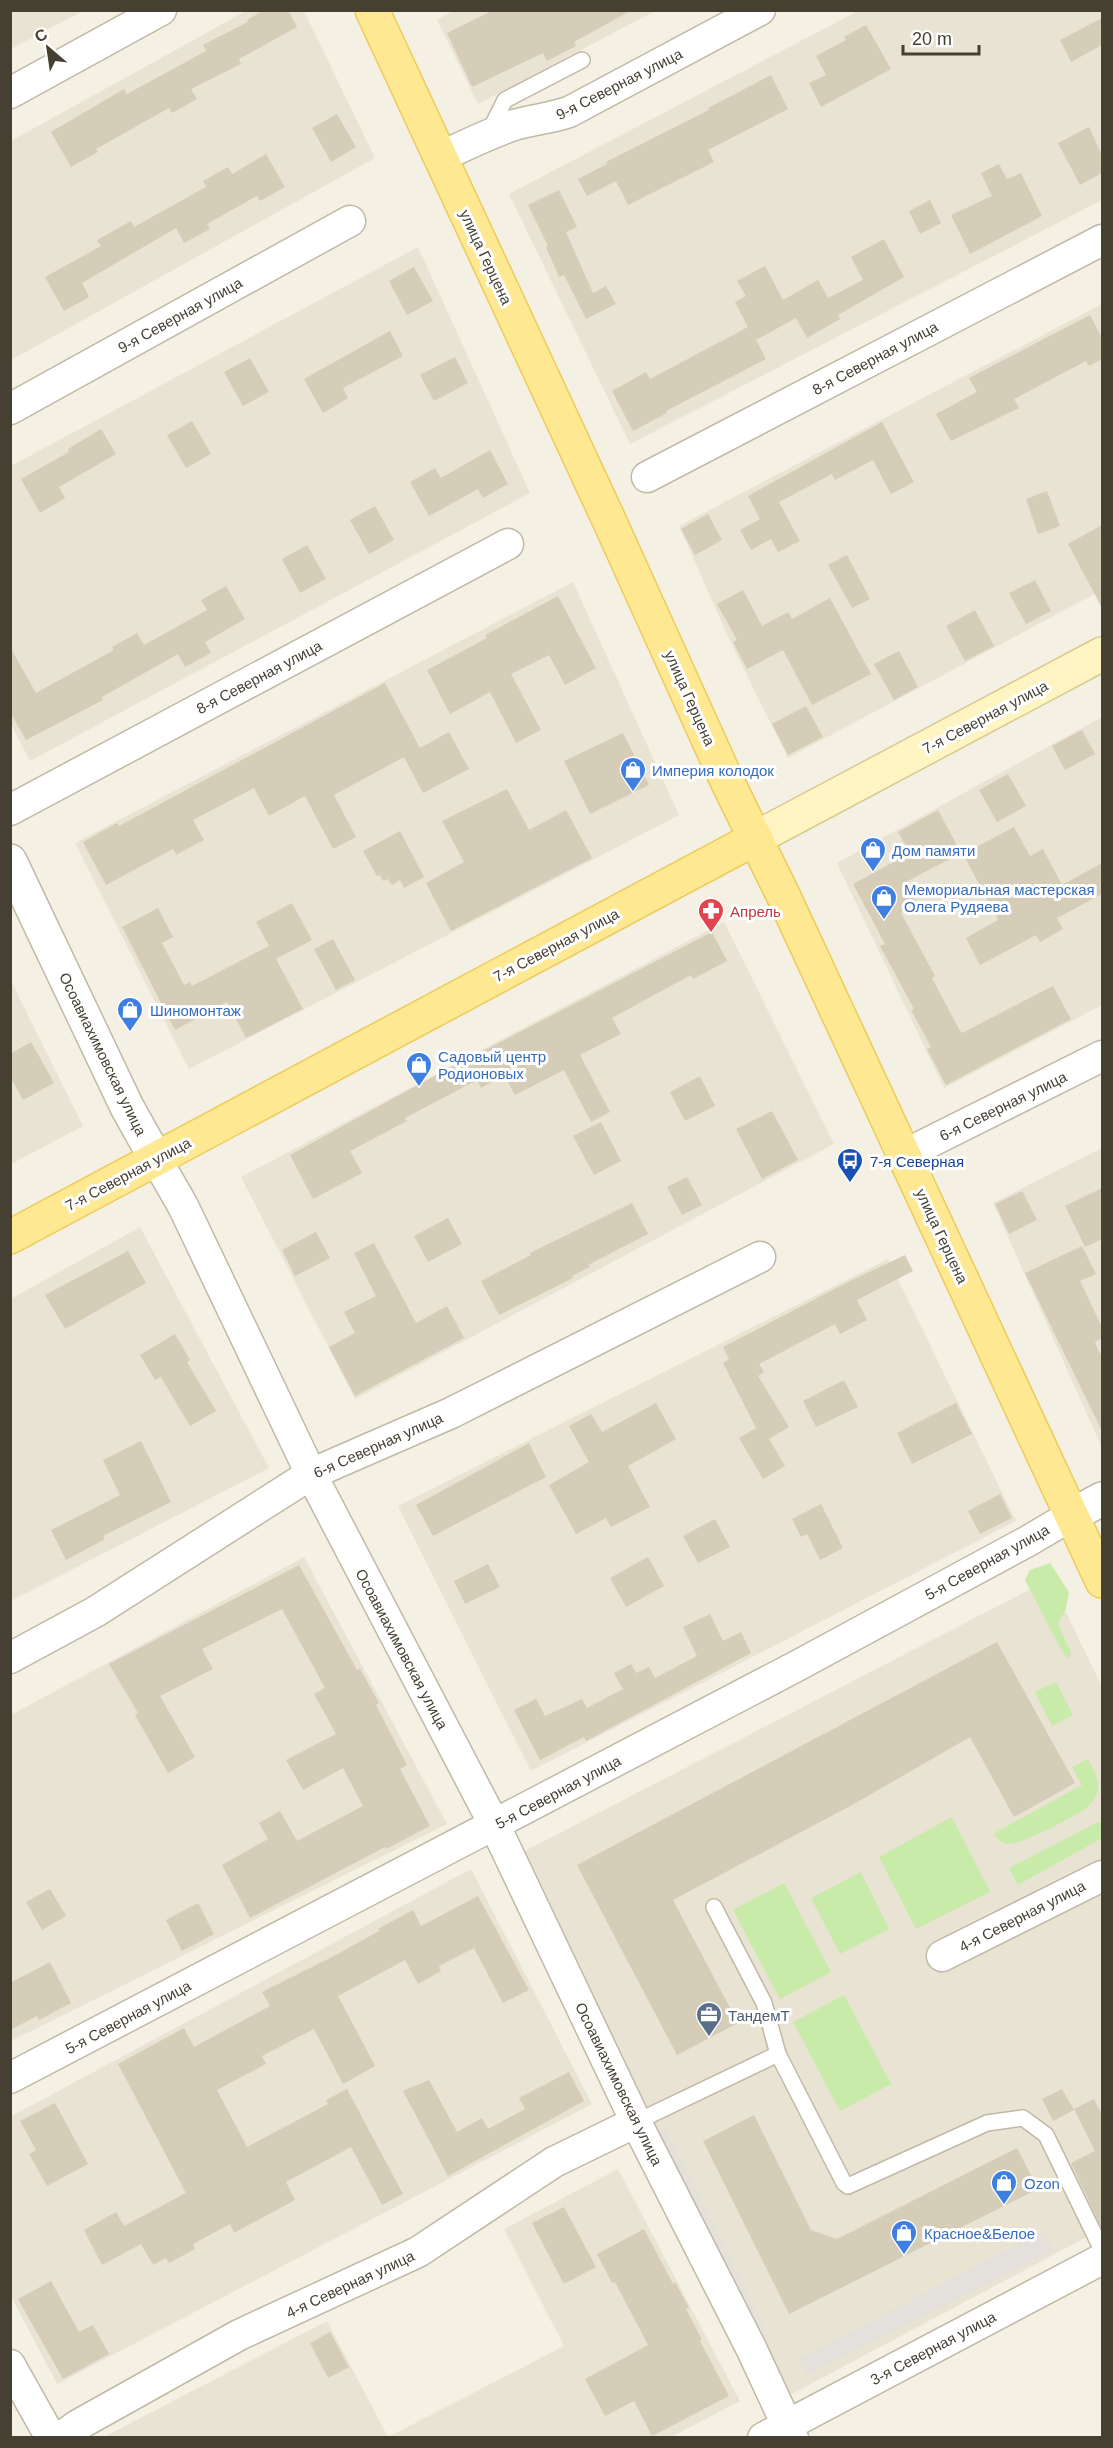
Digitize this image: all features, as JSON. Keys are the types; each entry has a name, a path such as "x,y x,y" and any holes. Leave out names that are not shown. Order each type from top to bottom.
{"main road":[{"name":"улица Герцена","path":"372,10 1102,1581"},
{"name":"7-я Северная улица","path":"10,1237 1102,654"}],"street":[{"path":"10,93 161,10"},
{"name":"9-я Северная улица","path":"440,157 488,134 517,124 544,120 569,112 760,10"},
{"name":"9-я Северная улица","path":"10,410 350,221"},
{"name":"8-я Северная улица","path":"647,477 1102,240"},
{"name":"8-я Северная улица","path":"10,810 508,544"},
{"name":"Осоавиахимовская улица","path":"10,861 127,1107 183,1206 311,1474 495,1826 781,2433"},
{"name":"6-я Северная улица","path":"904,1155 1102,1056"},
{"name":"6-я Северная улица","path":"10,1658 95,1612 311,1474 451,1413 760,1257"},
{"name":"5-я Северная улица","path":"10,2078 495,1826 917,1601 1102,1499"},
{"name":"4-я Северная улица","path":"942,1956 1102,1876"},
{"name":"4-я Северная улица","path":"60,2438 78,2425 239,2335 418,2252 554,2162 636,2122"},
{"name":"3-я Северная улица","path":"781,2433 1102,2259"},
{"path":"10,2365 51,2438"}],"lane":[{"path":"488,134 505,100 582,60"},
{"path":"714,1907 764,2003 778,2054 844,2183 854,2186 987,2123 1023,2118 1046,2135 1102,2250"},
{"path":"636,2122 778,2054"}],"shaded area":[{"path":"11,10 83,10 83,11 11,49"},
{"path":"455,10 655,11 478,104 437,20"},
{"path":"246,11 304,11 375,158 11,360 11,141"},
{"path":"858,11 1102,11 1102,200 630,444 509,194"},
{"path":"418,247 530,493 30,761 11,724 11,466"},
{"path":"1102,304 1102,590 788,758 730,641 679,526"},
{"path":"573,582 679,815 189,1069 75,843"},
{"path":"1102,717 1102,1005 944,1088 837,863"},
{"path":"724,922 834,1144 355,1399 241,1177"},
{"path":"10,979 83,1126 11,1164 10,1164"},
{"path":"1102,1148 1102,1448 993,1203"},
{"path":"140,1227 269,1468 11,1601 11,1299"},
{"path":"888,1259 1016,1521 531,1771 398,1506"},
{"path":"304,1557 447,1824 11,2041 11,1715"},
{"path":"1050,1579 1102,1687 1102,2229 786,2397 521,1853"},
{"path":"471,1869 592,2104 57,2384 11,2296 10,2117"},
{"path":"665,2128 769,2337 755,2344 651,2136"},
{"path":"618,2169 740,2401 671,2437 102,2438 327,2321 388,2437 564,2346 504,2229"},
{"path":"1044,2232 1053,2250 807,2375 799,2358"}],"green space":[{"path":"1050,1563 1069,1592 1066,1609 1058,1624 1071,1653 1069,1658 1064,1655 1025,1580 1030,1570"},
{"path":"1056,1682 1073,1715 1052,1726 1035,1692"},
{"path":"1088,1759 1096,1774 1098,1786 1095,1798 1085,1809 1047,1830 1014,1843 1004,1843 993,1834 1082,1785 1072,1767"},
{"path":"952,1817 990,1892 916,1929 879,1857"},
{"path":"1102,1822 1102,1838 1018,1885 1009,1868"},
{"path":"861,1872 889,1929 840,1954 811,1898"},
{"path":"784,1883 831,1972 780,1999 733,1910"},
{"path":"844,1995 891,2084 840,2111 793,2022"}],"building":[{"path":"264,10 288,10 297,27 239,59 241,64 191,89 197,99 172,113 169,108 96,149 98,152 71,167 51,132 124,89 127,94 206,51 203,45 248,22 247,20"},
{"path":"494,10 632,10 574,42 576,46 547,61 543,53 472,87 447,33"},
{"path":"1102,18 1102,45 1071,62 1060,40"},
{"path":"866,25 891,69 821,107 809,83 826,75 816,56 846,40 844,37"},
{"path":"771,75 788,109 708,150 714,162 628,205 616,181 587,196 578,179"},
{"path":"337,114 356,147 331,162 312,128"},
{"path":"1089,127 1102,155 1102,173 1080,185 1058,143"},
{"path":"266,154 285,187 260,201 257,196 207,224 210,229 184,243 176,228 82,283 89,297 64,311 45,277 101,246 97,240 131,221 134,227 206,187 203,181 228,167 232,174"},
{"path":"999,164 1007,179 1021,173 1042,216 970,254 951,215 992,196 981,173"},
{"path":"559,190 577,227 566,232 593,293 606,286 616,304 586,319 564,275 559,277 546,247 548,246 528,205"},
{"path":"930,200 941,223 920,234 909,211"},
{"path":"884,239 904,277 838,315 840,319 807,338 796,318 756,340 766,359 666,411 667,413 633,431 612,391 646,372 650,379 748,327 735,302 746,296 737,281 765,266 783,300 818,280 828,298 863,280 851,257"},
{"path":"414,267 433,301 407,315 389,281"},
{"path":"1090,315 1102,338 1102,359 1089,366 1086,361 1014,399 1019,408 951,441 936,414 977,392 969,378"},
{"path":"390,331 403,356 343,388 348,398 323,413 304,379"},
{"path":"455,357 468,383 434,401 420,375"},
{"path":"250,358 269,392 243,406 224,372"},
{"path":"192,421 211,454 186,468 167,435"},
{"path":"882,422 914,482 891,494 873,460 835,480 832,474 779,502 800,541 778,552 771,539 751,550 740,530 760,519 748,496"},
{"path":"101,429 116,454 59,487 65,498 40,513 21,479 69,452 68,449"},
{"path":"490,450 508,484 483,498 478,489 429,516 410,482 435,468 441,478"},
{"path":"1047,491 1060,526 1038,534 1026,499"},
{"path":"375,506 394,540 369,554 350,520"},
{"path":"708,514 722,540 695,555 681,529"},
{"path":"1102,525 1102,608 1068,544"},
{"path":"307,545 326,579 300,593 282,559"},
{"path":"847,555 870,599 852,608 828,565"},
{"path":"1035,580 1051,611 1026,624 1009,593"},
{"path":"226,586 245,619 205,642 211,653 185,667 178,654 102,697 103,700 26,740 10,712 10,647 36,693 114,650 112,647 137,633 144,645 207,610 201,600"},
{"path":"743,590 762,626 788,612 792,619 830,598 871,674 812,705 783,650 747,669 733,642 737,640 717,604"},
{"path":"558,596 596,668 565,685 549,655 511,674 541,730 516,743 490,692 450,714 427,670 487,638 485,635"},
{"path":"975,610 994,646 965,661 946,626"},
{"path":"899,651 918,687 894,700 874,664"},
{"path":"385,683 420,748 449,732 469,769 423,793 404,757 334,795 356,837 333,849 305,796 269,816 254,788 193,820 204,840 176,855 173,849 106,885 83,842 117,823 119,826"},
{"path":"806,706 823,737 788,755 772,724"},
{"path":"1082,730 1095,754 1065,770 1052,746"},
{"path":"623,733 649,785 590,814 564,761"},
{"path":"1008,774 1026,806 997,822 979,790"},
{"path":"507,789 529,830 566,810 592,858 451,931 426,883 464,862 442,821"},
{"path":"938,810 961,853 906,882 918,904 901,913 935,976 932,978 960,1031 962,1033 1053,986 1071,1019 946,1085 927,1049 931,1047 911,1010 914,1009 880,946 885,944 853,884 910,853 898,832"},
{"path":"1014,827 1030,856 1043,849 1062,885 1102,863 1102,894 1057,918 1063,929 1040,942 1036,935 980,965 966,938 998,920 963,854"},
{"path":"400,831 424,877 404,888 400,880 392,885 388,879 383,881 380,875 377,876 363,851"},
{"path":"292,903 312,940 276,959 303,1009 246,1038 227,1002 175,1030 122,927 158,908 173,937 162,943 184,985 190,982 192,986 269,946 256,922"},
{"path":"712,932 727,961 693,979 691,975 612,1018 621,1034 580,1055 610,1112 591,1122 564,1070 515,1095 504,1075 481,1088 477,1080 405,1118 407,1121 350,1151 362,1173 313,1199 290,1155 414,1087"},
{"path":"333,939 355,980 336,990 314,949"},
{"path":"31,1042 54,1083 23,1100 10,1076 10,1054"},
{"path":"700,1076 715,1106 685,1121 670,1092"},
{"path":"772,1111 798,1160 762,1179 736,1129"},
{"path":"601,1122 621,1161 594,1175 573,1136"},
{"path":"687,1177 702,1205 682,1215 667,1187"},
{"path":"1102,1188 1102,1239 1085,1247 1065,1206"},
{"path":"1022,1191 1037,1220 1009,1234 995,1204"},
{"path":"632,1203 648,1234 588,1265 590,1267 572,1276 573,1278 499,1315 481,1281 531,1255 530,1253"},
{"path":"448,1218 462,1244 428,1262 414,1236"},
{"path":"316,1232 330,1258 295,1276 282,1250"},
{"path":"374,1243 416,1323 447,1306 464,1338 355,1396 329,1347 355,1333 344,1312 376,1296 354,1253"},
{"path":"1082,1246 1096,1274 1080,1281 1102,1327 1102,1338 1095,1342 1102,1358 1102,1431 1025,1273"},
{"path":"128,1251 146,1283 65,1329 45,1295"},
{"path":"905,1255 913,1271 857,1300 867,1320 840,1334 835,1324 759,1364 764,1372 758,1376 789,1427 769,1439 785,1466 763,1479 739,1438 756,1428 723,1363 729,1359 723,1347"},
{"path":"175,1334 190,1360 187,1362 216,1411 190,1426 161,1377 155,1380 140,1355"},
{"path":"844,1380 858,1407 816,1427 803,1401"},
{"path":"656,1403 676,1439 628,1466 650,1507 611,1527 606,1518 576,1534 549,1485 589,1462 569,1426 591,1414 602,1432"},
{"path":"956,1403 972,1434 912,1464 897,1433"},
{"path":"141,1441 171,1502 103,1536 105,1539 66,1560 51,1530 120,1495 103,1460"},
{"path":"529,1443 546,1477 433,1536 416,1505"},
{"path":"1000,1494 1012,1518 980,1534 968,1511"},
{"path":"821,1504 843,1548 820,1560 807,1534 801,1537 792,1519"},
{"path":"715,1519 730,1547 698,1563 683,1536"},
{"path":"648,1557 664,1586 626,1607 610,1578"},
{"path":"488,1564 500,1587 465,1604 454,1581"},
{"path":"299,1565 357,1670 360,1669 379,1703 376,1705 407,1765 400,1769 430,1826 250,1918 222,1865 268,1839 259,1823 280,1811 297,1841 363,1806 343,1768 303,1790 286,1760 336,1734 314,1694 325,1688 282,1609 202,1649 213,1669 160,1696 195,1757 168,1773 135,1715 138,1713 109,1664"},
{"path":"710,1614 723,1641 741,1632 751,1653 586,1741 584,1737 540,1760 514,1710 536,1699 545,1716 582,1699 587,1708 623,1689 614,1673 631,1664 636,1673 649,1667 655,1678 697,1656 683,1627"},
{"path":"997,1642 1075,1783 1014,1817 970,1737 854,1804 673,1900 738,2023 677,2055 577,1865"},
{"path":"50,1889 66,1916 42,1930 26,1902"},
{"path":"478,1896 529,1990 503,2003 474,1948 439,1966 441,1971 418,1984 405,1960 338,1996 375,2066 343,2084 314,2029 262,2056 266,2064 217,2090 247,2147 328,2104 326,2100 347,2089 403,2194 382,2205 351,2147 286,2182 295,2200 234,2233 230,2224 193,2244 195,2249 169,2263 166,2258 153,2265 141,2244 102,2265 84,2230 116,2212 124,2226 186,2193 118,2064 184,2028 194,2047 270,2006 262,1992 336,1955 413,1910 421,1926"},
{"path":"198,1903 214,1934 182,1951 166,1920"},
{"path":"50,1962 71,2003 39,2020 37,2016 10,2030 10,1983"},
{"path":"569,2072 584,2101 448,2176 403,2091 429,2080 457,2132 482,2118 488,2129 525,2109 519,2098"},
{"path":"1062,2089 1074,2110 1053,2121 1042,2099"},
{"path":"1094,2099 1102,2115 1102,2229 1071,2163 1095,2151 1074,2109"},
{"path":"55,2103 88,2164 47,2186 29,2154 36,2150 20,2121"},
{"path":"754,2115 811,2230 837,2239 1017,2148 1038,2189 789,2314 703,2141"},
{"path":"564,2207 596,2267 564,2284 532,2223"},
{"path":"644,2229 673,2284 675,2282 689,2308 686,2309 702,2340 700,2341 729,2396 652,2436 634,2401 605,2416 585,2379 648,2345 615,2282 612,2283 597,2254"},
{"path":"51,2281 79,2332 93,2325 109,2354 63,2379 18,2299"},
{"path":"330,2332 349,2367 328,2378 310,2343"}],"place":[{"name":"Империя колодок","path":"633,793"},
{"name":"Дом памяти","path":"873,873"},
{"name":"Мемориальная мастерская Олега Рудяева","path":"884,921"},
{"name":"Апрель","path":"711,934"},
{"name":"Шиномонтаж","path":"130,1033"},
{"name":"Садовый центр Родионовых","path":"419,1088"},
{"name":"7-я Северная","path":"850,1184"},
{"name":"ТандемТ","path":"709,2038"},
{"name":"Ozon","path":"1004,2206"},
{"name":"Красное&Белое","path":"904,2256"}]}
